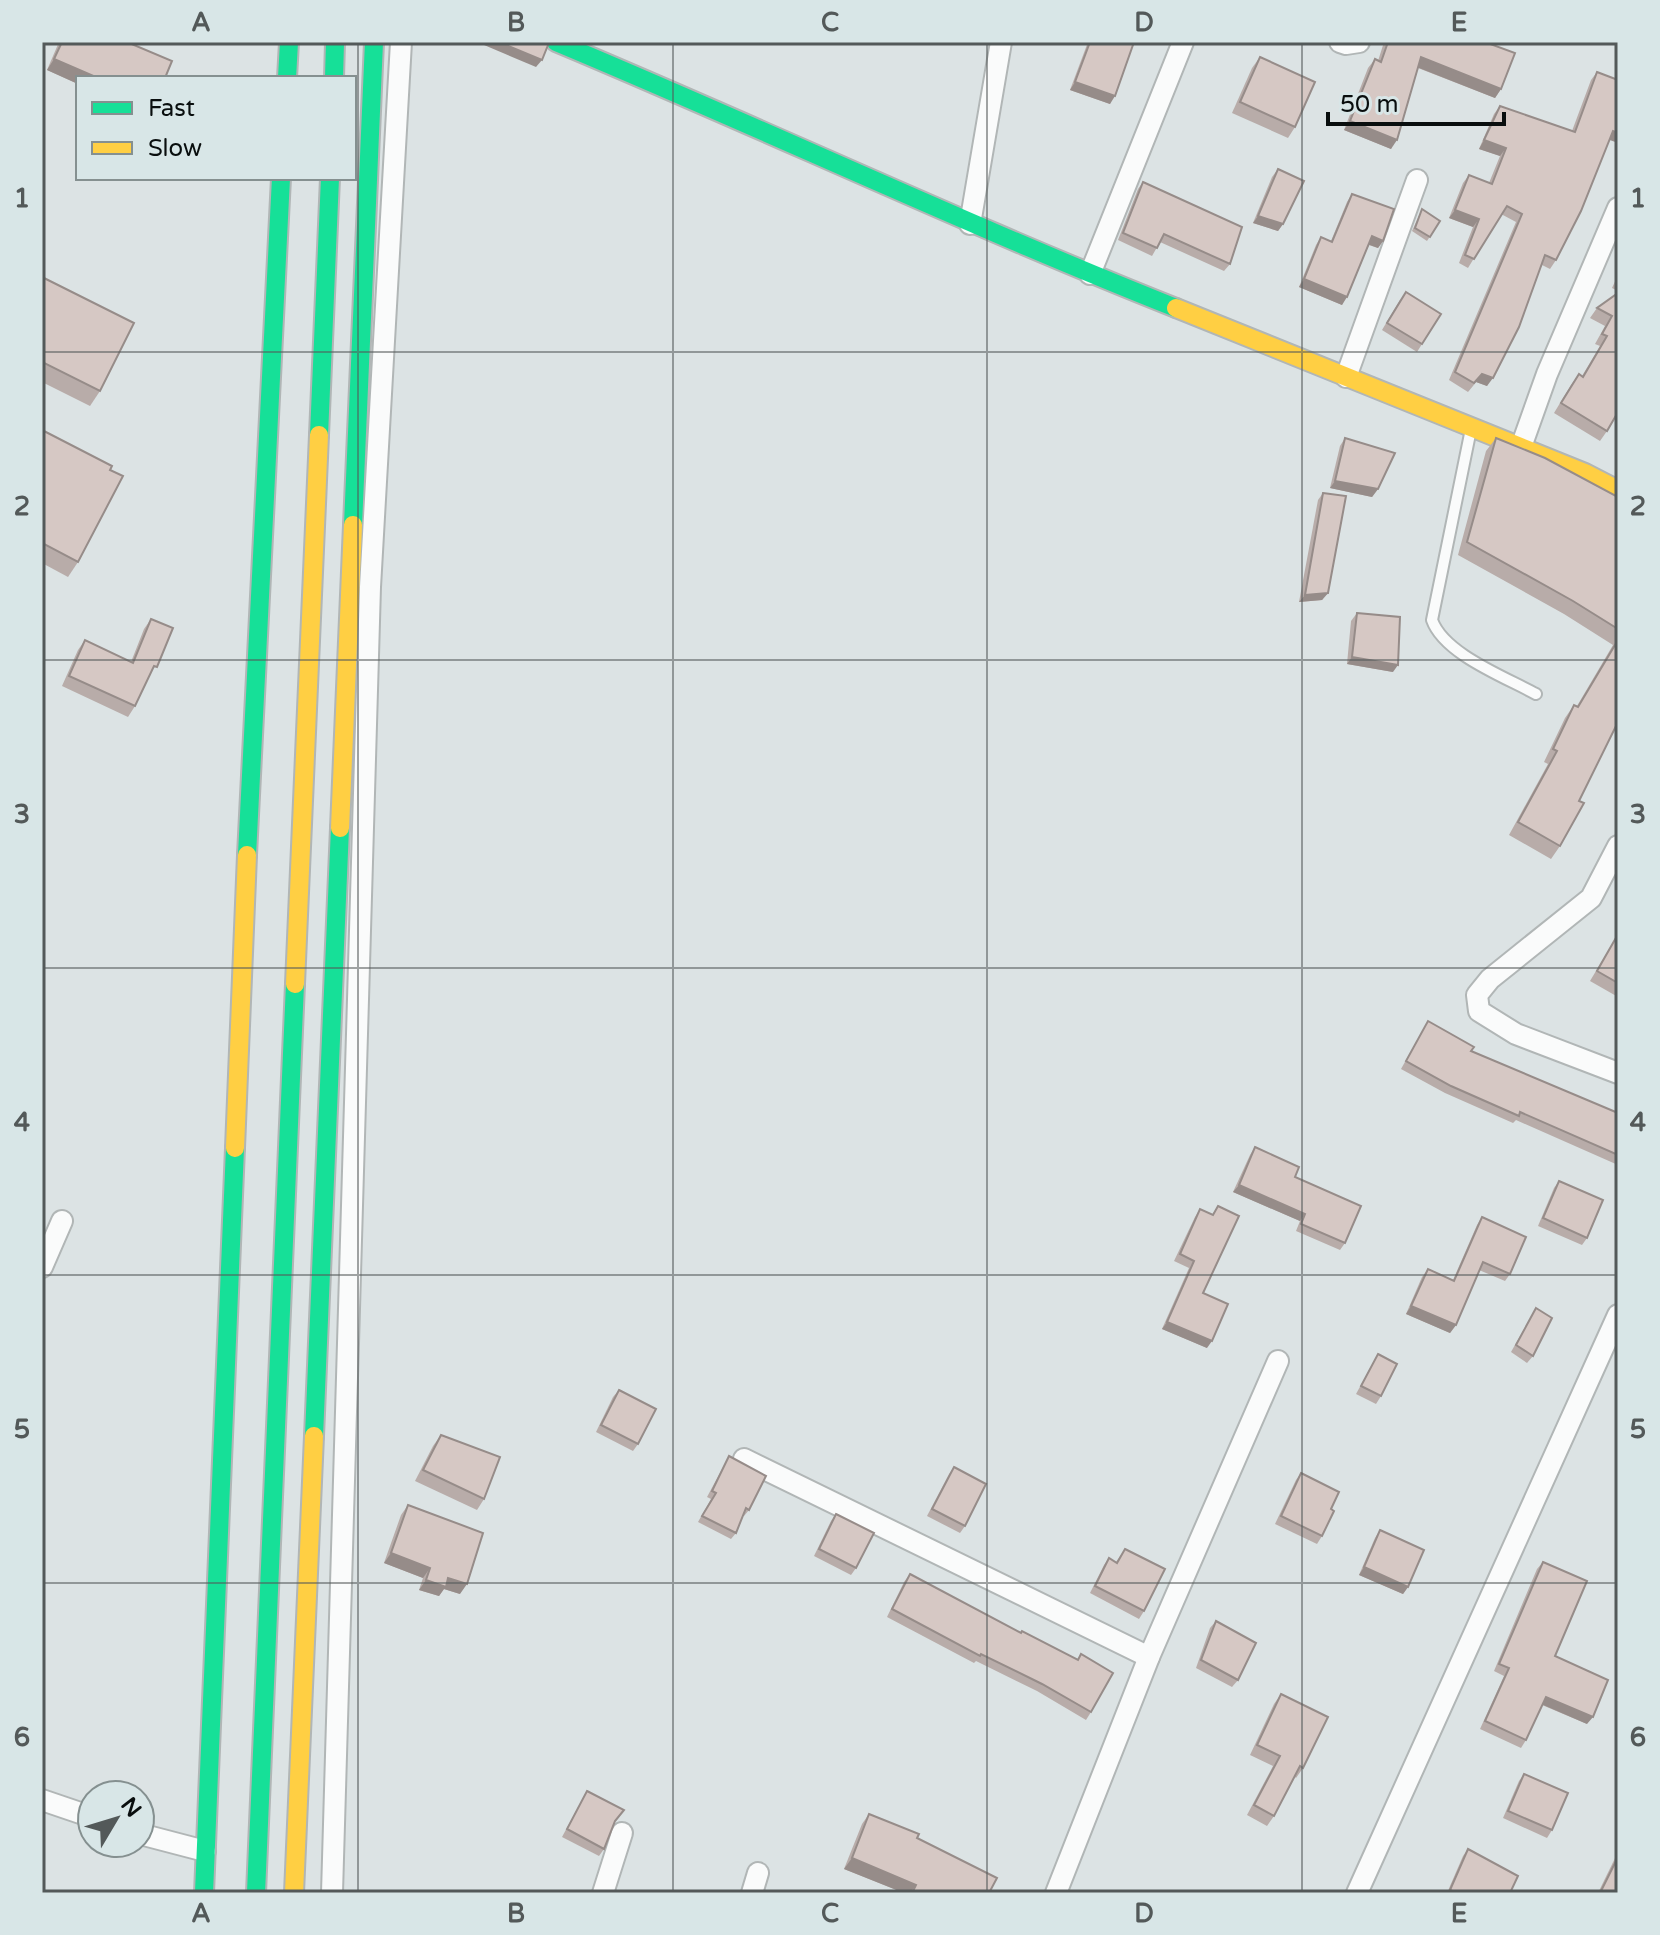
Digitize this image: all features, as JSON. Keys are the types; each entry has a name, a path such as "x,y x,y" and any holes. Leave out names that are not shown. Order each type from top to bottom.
{"main road":[{"path":"287,76 289,42"},
{"path":"334,76 335,42"},
{"path":"294,1893 374,42"},
{"path":"556,42 676,92 970,224 1585,473 1618,490"},
{"path":"204,1893 257,617 281,180"},
{"path":"256,1893 330,180"}],"street":[{"path":"332,1893 370,587 401,42"},
{"path":"970,224 1001,42"},
{"path":"1090,274 1183,42"},
{"path":"1340,42 1359,42"},
{"path":"1346,377 1417,180"},
{"path":"1521,447 1547,374 1618,208"},
{"path":"1618,846 1591,898 1490,979 1477,995 1479,1011 1516,1034 1618,1073"},
{"path":"42,1267 62,1221"},
{"path":"1357,1893 1618,1315"},
{"path":"1056,1893 1149,1657 1278,1361"},
{"path":"744,1459 1149,1657"},
{"path":"42,1800 76,1812"},
{"path":"603,1893 622,1833"},
{"path":"156,1838 205,1851"}],"lane":[{"path":"1472,427 1432,620 1447,645 1536,694"}],"building":[{"path":"62,42 127,42 172,61 166,76 93,76 54,59"},
{"path":"499,42 547,42 548,45 542,60"},
{"path":"1090,42 1134,42 1115,96 1075,82"},
{"path":"1388,42 1485,42 1515,53 1501,89 1421,57 1397,140 1350,121 1375,59 1381,62"},
{"path":"1260,57 1315,82 1295,127 1240,102"},
{"path":"1597,72 1618,80 1618,133 1613,131 1581,211 1556,260 1545,255 1519,327 1493,378 1482,374 1474,383 1455,372 1522,214 1507,206 1474,259 1465,255 1479,219 1455,210 1469,175 1492,184 1506,148 1484,140 1500,106 1575,132"},
{"path":"1278,169 1304,181 1283,224 1258,216"},
{"path":"1143,182 1242,227 1230,264 1164,234 1157,248 1123,233"},
{"path":"1352,194 1394,209 1383,241 1372,236 1347,297 1304,279 1321,237 1332,242"},
{"path":"1422,209 1440,221 1430,237 1415,228"},
{"path":"42,277 134,323 100,391 42,362"},
{"path":"1406,292 1441,314 1422,344 1387,323"},
{"path":"1618,293 1618,412 1607,431 1561,403 1579,374 1583,377 1607,336 1602,334 1612,316 1597,308"},
{"path":"42,430 112,466 110,470 123,476 78,562 42,543"},
{"path":"1345,438 1395,453 1378,489 1335,481"},
{"path":"1496,438 1545,458 1618,497 1618,629 1467,542"},
{"path":"1323,493 1346,496 1328,593 1305,595"},
{"path":"1357,613 1400,617 1398,665 1352,657"},
{"path":"151,619 173,628 157,667 154,666 135,706 69,676 85,640 133,663"},
{"path":"1618,640 1618,722 1579,801 1584,803 1560,846 1518,822 1557,751 1553,749 1574,705 1578,707"},
{"path":"1618,936 1618,983 1597,971"},
{"path":"1428,1021 1474,1047 1471,1051 1618,1113 1618,1155 1451,1086 1406,1061"},
{"path":"1255,1147 1299,1167 1295,1177 1361,1206 1345,1243 1301,1224 1305,1214 1239,1185"},
{"path":"1559,1181 1603,1200 1587,1238 1543,1218"},
{"path":"1218,1206 1239,1216 1203,1293 1228,1304 1212,1341 1167,1322 1194,1261 1180,1254 1200,1209 1213,1215"},
{"path":"1482,1217 1526,1237 1510,1274 1483,1262 1456,1325 1411,1306 1428,1269 1454,1281"},
{"path":"1536,1308 1552,1318 1533,1356 1516,1345"},
{"path":"1378,1354 1397,1364 1381,1396 1361,1386"},
{"path":"619,1390 656,1409 638,1444 601,1425"},
{"path":"441,1435 500,1457 484,1499 423,1470"},
{"path":"729,1456 766,1476 749,1510 746,1508 736,1533 702,1516 716,1493 712,1491"},
{"path":"954,1467 986,1484 965,1526 932,1509"},
{"path":"1301,1473 1339,1492 1322,1536 1281,1516"},
{"path":"408,1505 483,1533 467,1584 448,1578 446,1587 426,1580 430,1568 391,1553"},
{"path":"836,1514 874,1533 856,1568 819,1549"},
{"path":"1380,1530 1424,1550 1408,1587 1364,1567"},
{"path":"1125,1549 1165,1569 1144,1611 1095,1586 1109,1558 1117,1563"},
{"path":"1543,1562 1587,1581 1555,1656 1608,1680 1593,1717 1546,1697 1526,1740 1485,1721 1509,1668 1499,1664"},
{"path":"910,1574 1021,1633 1078,1660 1081,1654 1113,1673 1091,1712 892,1609"},
{"path":"1216,1621 1256,1643 1238,1680 1201,1660"},
{"path":"1281,1694 1328,1717 1303,1768 1300,1766 1274,1816 1254,1805 1280,1756 1257,1745"},
{"path":"1524,1774 1568,1793 1552,1830 1508,1811"},
{"path":"587,1791 624,1810 615,1821 604,1849 567,1829"},
{"path":"869,1814 919,1834 917,1838 997,1878 989,1893 912,1893 916,1885 852,1858"},
{"path":"1468,1849 1518,1876 1510,1893 1457,1893 1450,1890"},
{"path":"1618,1857 1618,1893 1600,1893"}],"traffic: fast":[{"path":"287,76 289,42"},
{"path":"334,76 335,42"},
{"path":"353,525 374,42"},
{"path":"556,42 1020,244 1176,308"},
{"path":"247,855 281,180"},
{"path":"319,435 330,180"},
{"path":"314,1436 340,828"},
{"path":"256,1893 295,984"},
{"path":"204,1893 235,1148"}],"traffic: slow":[{"path":"1176,308 1585,473 1618,490"},
{"path":"295,984 319,435"},
{"path":"340,828 353,525"},
{"path":"235,1148 247,855"},
{"path":"294,1893 314,1436"}]}
